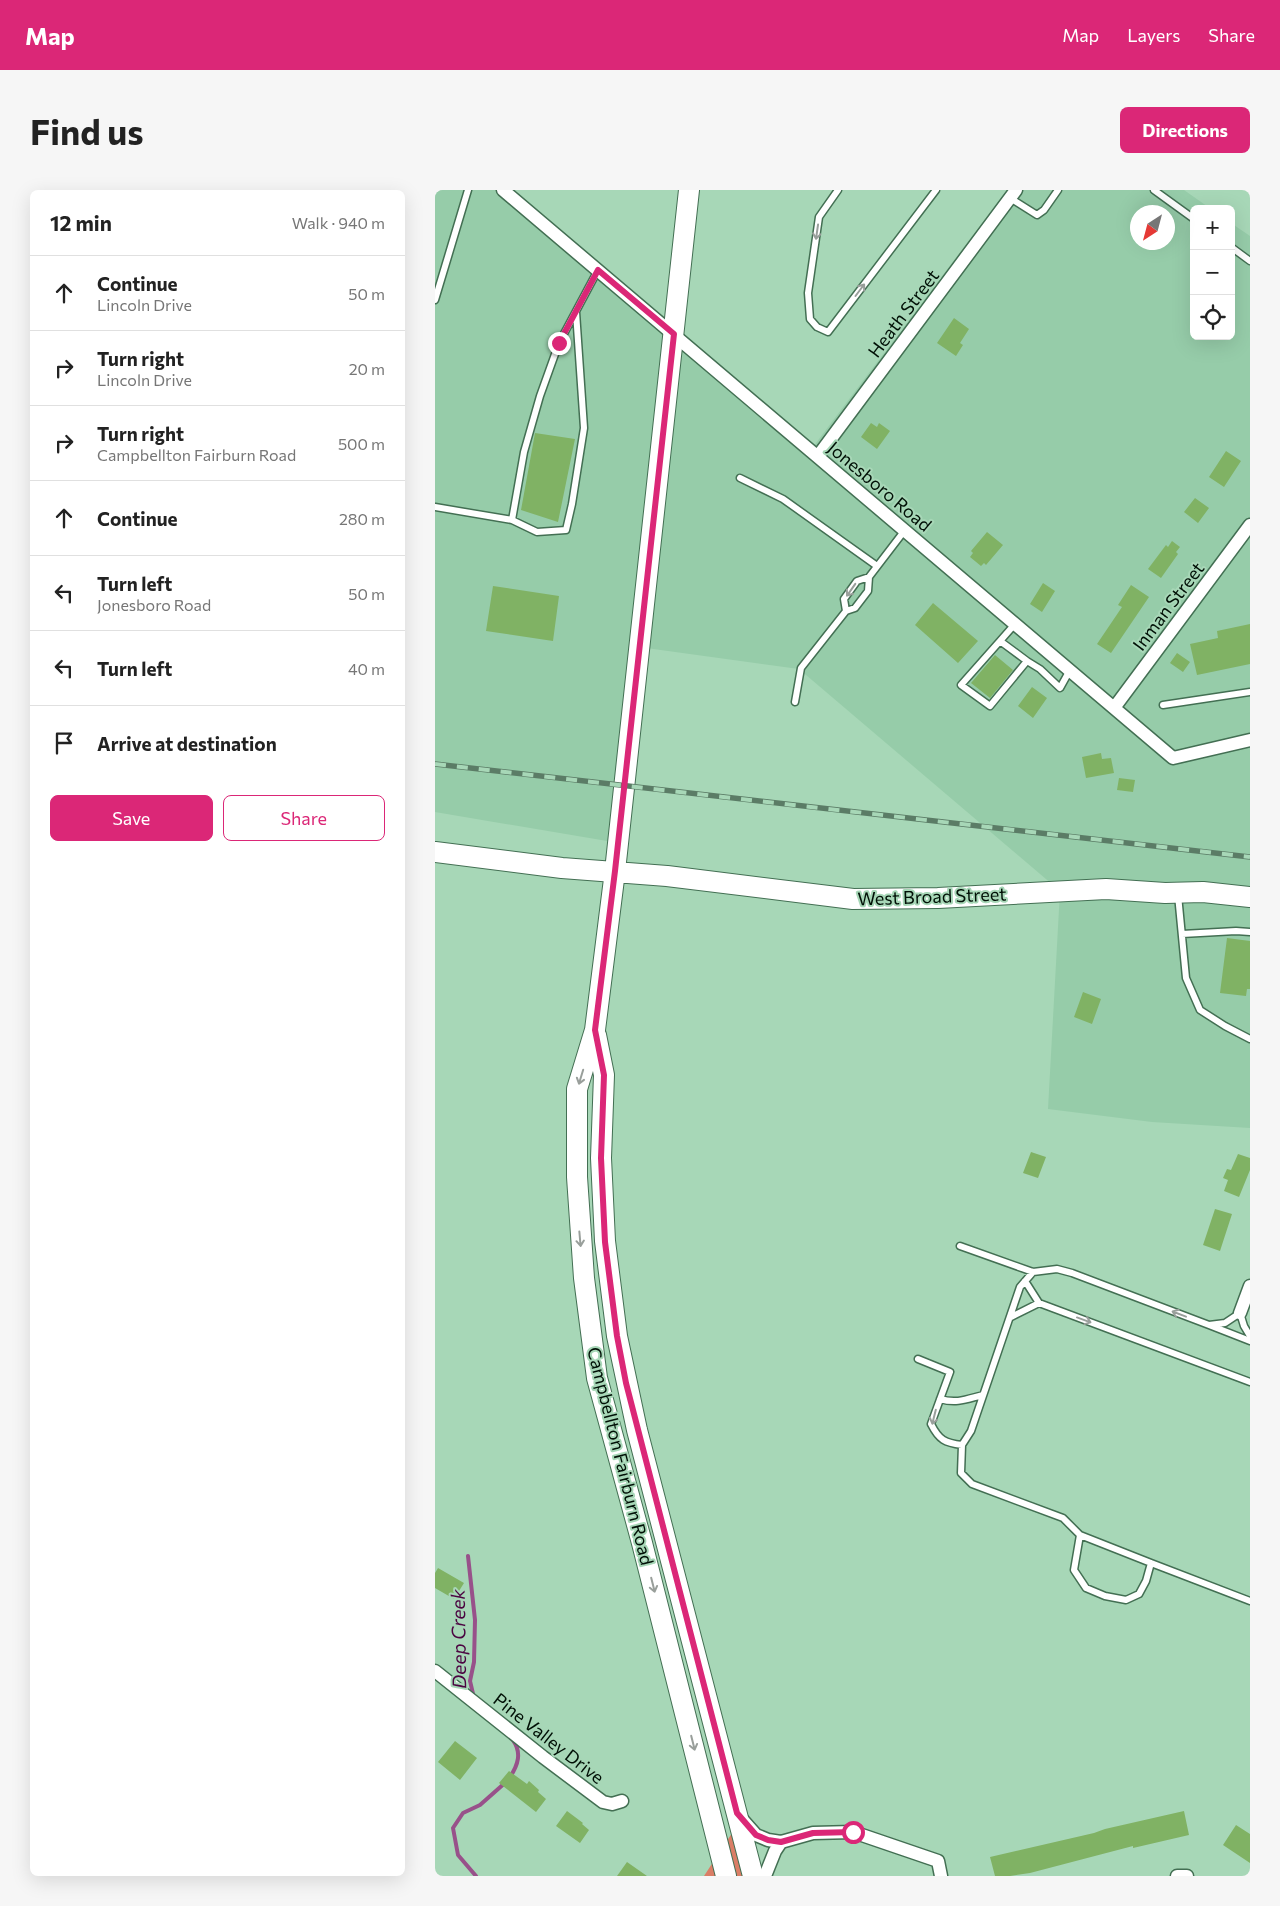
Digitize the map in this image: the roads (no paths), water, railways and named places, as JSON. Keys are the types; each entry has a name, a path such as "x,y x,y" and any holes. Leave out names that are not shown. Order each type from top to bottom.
{"main road":[{"name":"Campbellton Fairburn Road","path":"689,190 615,871 595,1030 577,1089 576,1132 579,1227 597,1378 645,1552 725,1876"},
{"name":"West Broad Street","path":"435,852 562,868 615,871 853,899 938,898 1106,889 1177,893 1203,892 1250,897"},
{"name":"Campbellton Fairburn Road","path":"595,1030 604,1075 601,1158 605,1242 617,1336 639,1438 753,1876"}],"street":[{"name":"Jonesboro Road","path":"503,190 1173,758 1250,740"},
{"name":"Heath Street","path":"817,456 1013,194"},
{"name":"Inman Street","path":"1114,708 1250,525"},
{"path":"1240,1313 1250,1286"},
{"name":"Pine Valley Drive","path":"435,1671 603,1802 613,1804 622,1801"},
{"path":"737,1813 756,1835 768,1840 781,1842 813,1833 853,1832 938,1862 941,1876"},
{"path":"765,1876 775,1851 781,1842"},
{"path":"1177,1876 1187,1876"}],"lane":[{"path":"435,300 468,190"},
{"path":"838,190 819,217 808,293 810,319 817,327 828,332 936,190"},
{"path":"1013,194 1037,215 1044,210 1058,190"},
{"path":"1154,190 1190,216"},
{"path":"1235,250 1250,261"},
{"path":"512,520 524,452 540,396 559,343 598,270"},
{"path":"435,507 512,520 537,532 566,530 584,428 576,310"},
{"path":"740,478 783,499 877,566"},
{"path":"795,702 801,668 846,610 855,608 868,591 869,577 905,530"},
{"path":"846,610 844,599 857,581 869,577"},
{"path":"1015,624 961,685 990,706 1027,661"},
{"path":"1000,641 1040,669 1060,688 1070,670"},
{"path":"1163,705 1250,692"},
{"path":"1177,893 1186,978 1200,1010 1250,1039"},
{"path":"1182,934 1250,932"},
{"path":"960,1246 1033,1272 1057,1268 1073,1273 1250,1341"},
{"path":"1033,1272 1020,1287 971,1431 962,1445 961,1473 972,1484 1063,1518 1080,1535 1250,1601"},
{"path":"1025,1281 1039,1303 1250,1382"},
{"path":"1011,1316 1039,1303"},
{"path":"1209,1325 1225,1322 1240,1313 1244,1326 1250,1336"},
{"path":"918,1359 950,1372 941,1399 933,1414 931,1424 937,1435 949,1443 962,1445"},
{"path":"941,1399 951,1402 963,1401 983,1395"},
{"path":"1080,1535 1074,1570 1085,1588 1105,1596 1126,1600 1139,1594 1146,1581 1151,1563"}],"waterway":[{"name":"Deep Creek","path":"468,1556 475,1620 474,1662 470,1681 474,1698"},
{"name":"Deep Creek","path":"510,1777 518,1759 516,1745 513,1740"},
{"name":"Deep Creek","path":"476,1876 458,1855 453,1828 463,1813 480,1805 506,1782"}],"railway":[{"path":"435,764 1250,857"}]}
